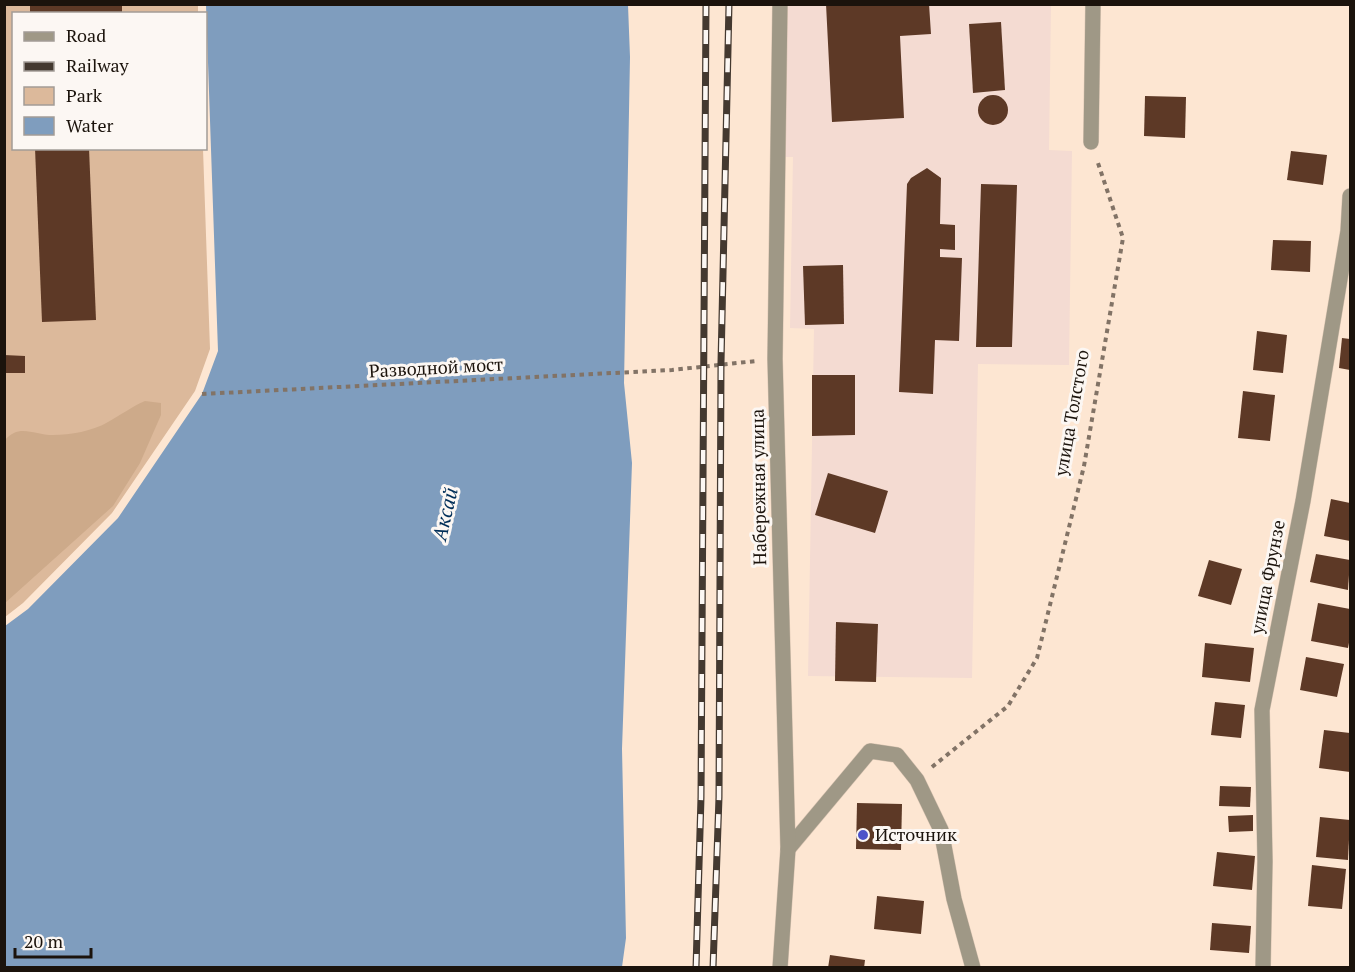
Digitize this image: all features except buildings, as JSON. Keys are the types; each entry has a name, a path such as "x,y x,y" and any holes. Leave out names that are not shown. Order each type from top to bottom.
{"street":[{"name":"Набережная улица","path":"780,4 775,359 788,849 780,968"},
{"path":"1091,142 1093,4"},
{"name":"улица Фрунзе","path":"1263,968 1265,861 1262,710 1303,501 1349,231 1350,196"},
{"path":"788,849 870,752 897,755 917,780 940,830 954,899 973,968"}],"path":[{"name":"улица Толстого","path":"917,780 1008,706 1037,658 1084,466 1123,238 1091,142"},
{"name":"Разводной мост","path":"202,394 672,370 775,359"}],"shaded area":[{"path":"785,5 1051,5 1049,150 1072,151 1069,365 978,364 972,678 808,676 814,329 790,328 793,157 782,157"},
{"path":"145,401 161,403 161,415 140,463 113,506 5,603 5,440 10,435 21,431 53,435 88,430 102,425"}],"green space":[{"path":"5,5 198,5 198,12 12,12 12,150 203,150 210,349 195,391 112,513 23,603 5,617"}],"water":[{"name":"Аксай","path":"206,5 628,5 630,57 624,383 632,463 622,749 626,938 622,967 5,967 5,626 28,609 118,518 202,394 218,351"}],"railway":[{"path":"696,968 701,797 706,4"},
{"path":"713,968 719,797 721,363 729,4"}],"place":[{"name":"Источник","path":"863,835"}]}
